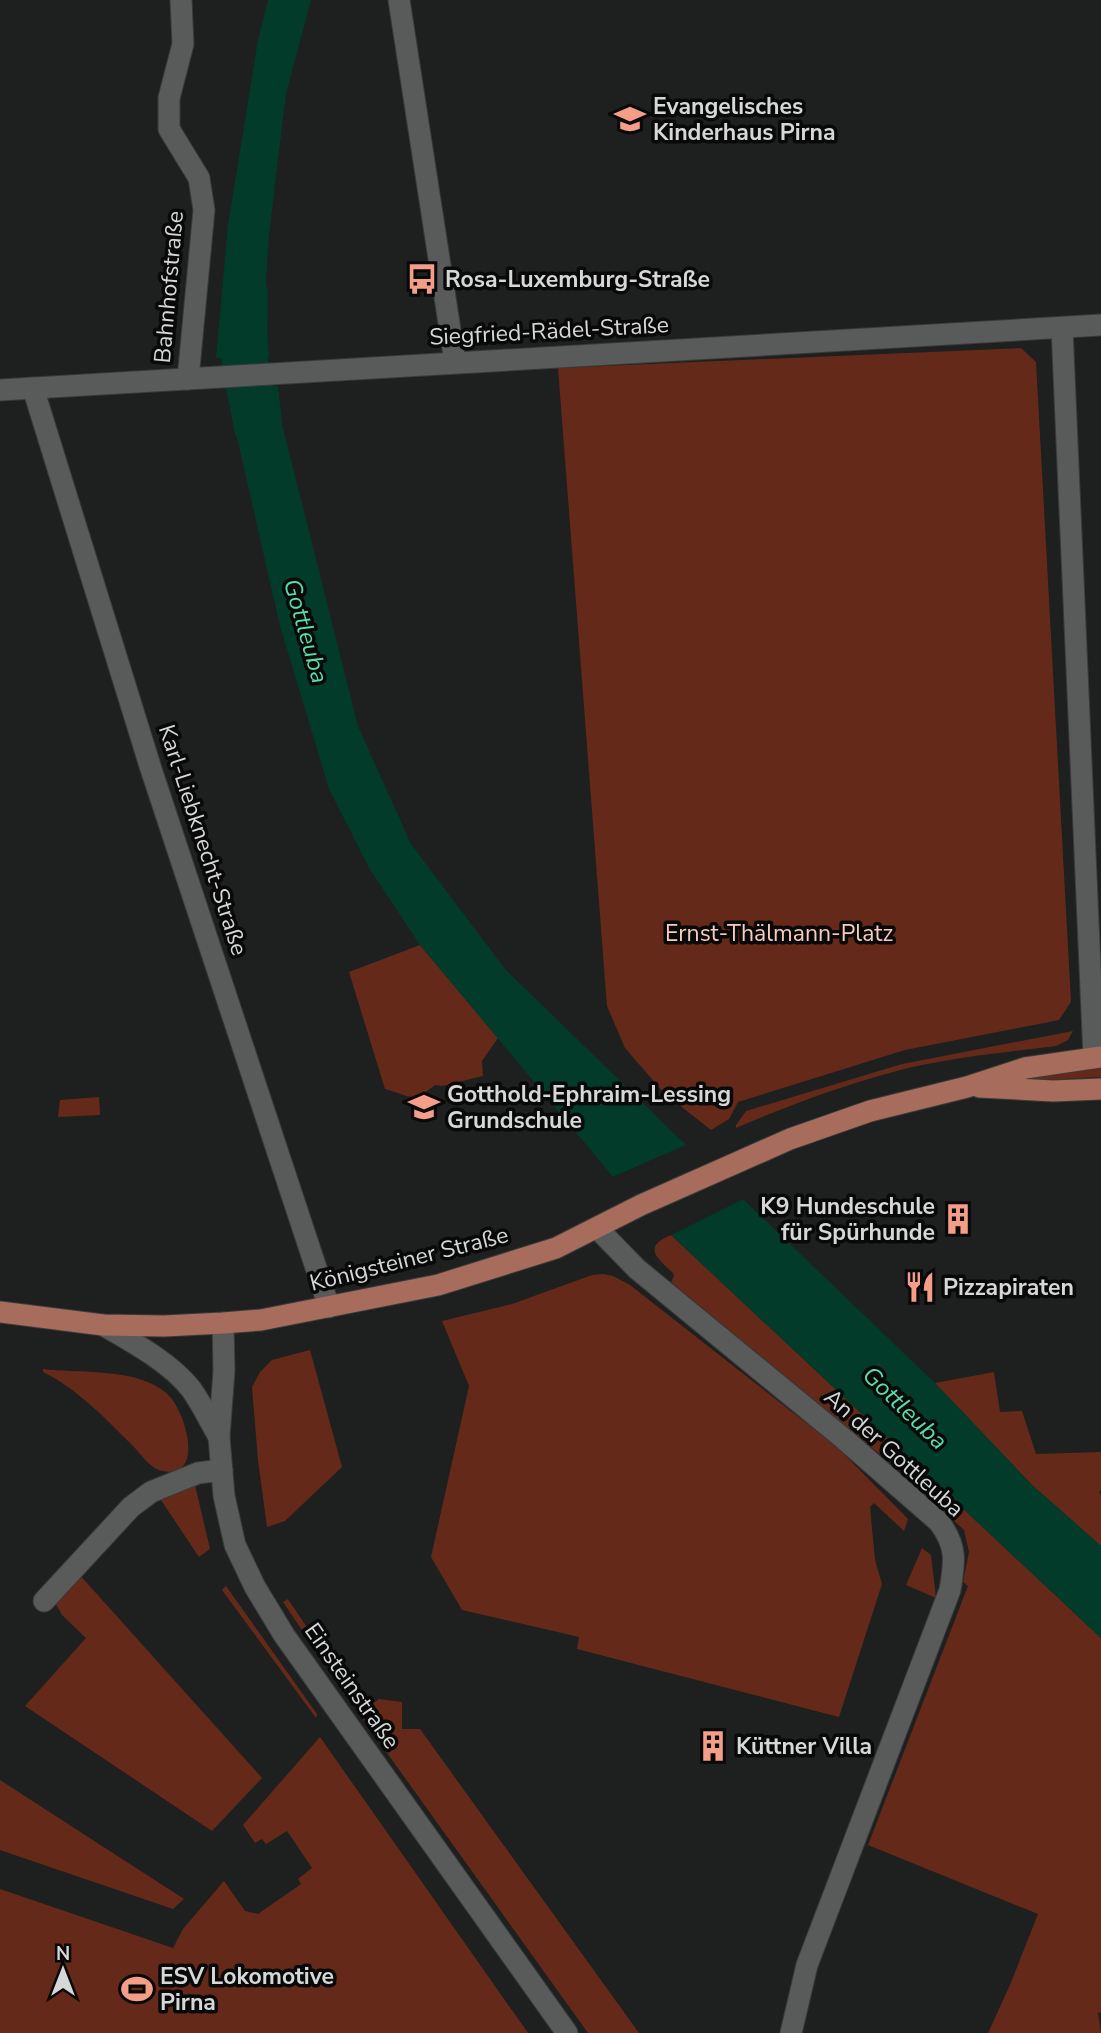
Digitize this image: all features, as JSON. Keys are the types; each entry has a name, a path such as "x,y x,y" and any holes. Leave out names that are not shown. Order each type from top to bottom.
{"main road":[{"name":"Königsteiner Straße","path":"0,1312 103,1325 223,1323 261,1320 438,1285 556,1248 641,1205 790,1139 870,1111 967,1087 1025,1068 1097,1058"},
{"name":"Königsteiner Straße","path":"967,1087 1053,1091 1101,1089"}],"street":[{"name":"Bahnhofstraße","path":"181,0 183,44 169,97 169,129 199,178 204,210 188,379"},
{"path":"399,0 455,362"},
{"name":"Siegfried-Rädel-Straße","path":"0,390 1101,325"},
{"path":"1062,328 1097,1058"},
{"name":"Karl-Liebknecht-Straße","path":"33,388 151,769 329,1307"},
{"name":"An der Gottleuba","path":"597,1228 638,1269 939,1522 953,1546 954,1566 950,1590 807,1965 791,2033"},
{"name":"Einsteinstraße","path":"223,1323 224,1371 219,1437 225,1496 235,1545 255,1587 284,1635 567,2033"},
{"path":"103,1325 147,1351 185,1383 192,1390 219,1437"},
{"path":"44,1601 131,1507 151,1492 198,1473 222,1470"}],"green space":[{"name":"Ernst-Thälmann-Platz","path":"1021,348 1036,362 1071,1002 1059,1020 905,1050 738,1102 729,1119 711,1130 664,1093 625,1048 607,1006 558,368"},
{"path":"420,945 498,1038 482,1061 483,1076 442,1086 435,1085 421,1095 411,1097 385,1089 349,972"},
{"path":"1073,1031 1068,1040 1056,1046 945,1061 886,1074 821,1095 736,1128 746,1111 902,1064"},
{"path":"1101,1068 1101,1077 1009,1082 1032,1073"},
{"path":"99,1097 100,1115 58,1117 60,1100"},
{"path":"671,1235 1101,1638 1101,2012 1098,2013 1101,2033 988,2033 1038,1914 868,1845 968,1586 963,1582 969,1552 964,1530 899,1470 671,1282 673,1273 658,1258 655,1248 662,1239"},
{"path":"603,1274 630,1285 838,1448 908,1519 904,1531 874,1503 870,1507 875,1560 882,1584 839,1717 577,1649 579,1637 462,1610 431,1557 469,1386 442,1321 512,1304 592,1275"},
{"path":"310,1350 342,1467 285,1521 267,1527 252,1387 260,1372 272,1360"},
{"path":"43,1369 129,1376 161,1389 177,1407 186,1431 188,1456 184,1466 175,1471 157,1469 89,1404 67,1386 43,1372"},
{"path":"994,1372 1000,1412 1022,1411 1036,1454 1101,1452 1101,1546 1032,1485 935,1383"},
{"path":"195,1485 210,1549 199,1557 159,1497"},
{"path":"922,1548 931,1555 936,1598 906,1585"},
{"path":"78,1573 262,1778 212,1831 25,1706 86,1638 62,1615 54,1601"},
{"path":"226,1586 317,1714 316,1718 222,1590"},
{"path":"288,1599 346,1686 337,1682 283,1602"},
{"path":"379,1699 402,1702 402,1729 420,1729 639,2033 588,2033 362,1718 364,1709"},
{"path":"320,1737 528,2033 0,2033 0,1889 173,1948 183,1929 224,1881 245,1911 258,1914 301,1884 298,1879 312,1868 287,1831 266,1844 262,1839 255,1843 243,1825"},
{"path":"0,1780 184,1899 173,1909 0,1850"}],"water":[{"path":"268,0 311,0 286,94 269,234 265,299 269,357 216,358 228,225 258,40"},
{"path":"278,386 282,424 358,726 411,844 505,969 686,1145 613,1177 420,945 369,868 329,789 280,626 226,389"},
{"path":"743,1199 935,1383 1032,1485 1101,1546 1101,1638 671,1235"}],"pier":[{"path":"269,357 272,360 216,361 216,358"},
{"path":"686,1145 688,1148 615,1179 613,1177"},
{"path":"740,1197 743,1199 671,1235 668,1233"}],"waterway":[{"name":"Gottleuba","path":"245,294 244,357 257,427"}],"place":[{"name":"Evangelisches Kinderhaus Pirna","path":"630,119"},
{"name":"Rosa-Luxemburg-Straße","path":"422,279"},
{"name":"Gotthold-Ephraim-Lessing Grundschule","path":"424,1107"},
{"name":"K9 Hundeschule für Spürhunde","path":"958,1219"},
{"name":"Pizzapiraten","path":"920,1287"},
{"name":"Küttner Villa","path":"713,1746"},
{"name":"ESV Lokomotive Pirna","path":"137,1989"}]}
